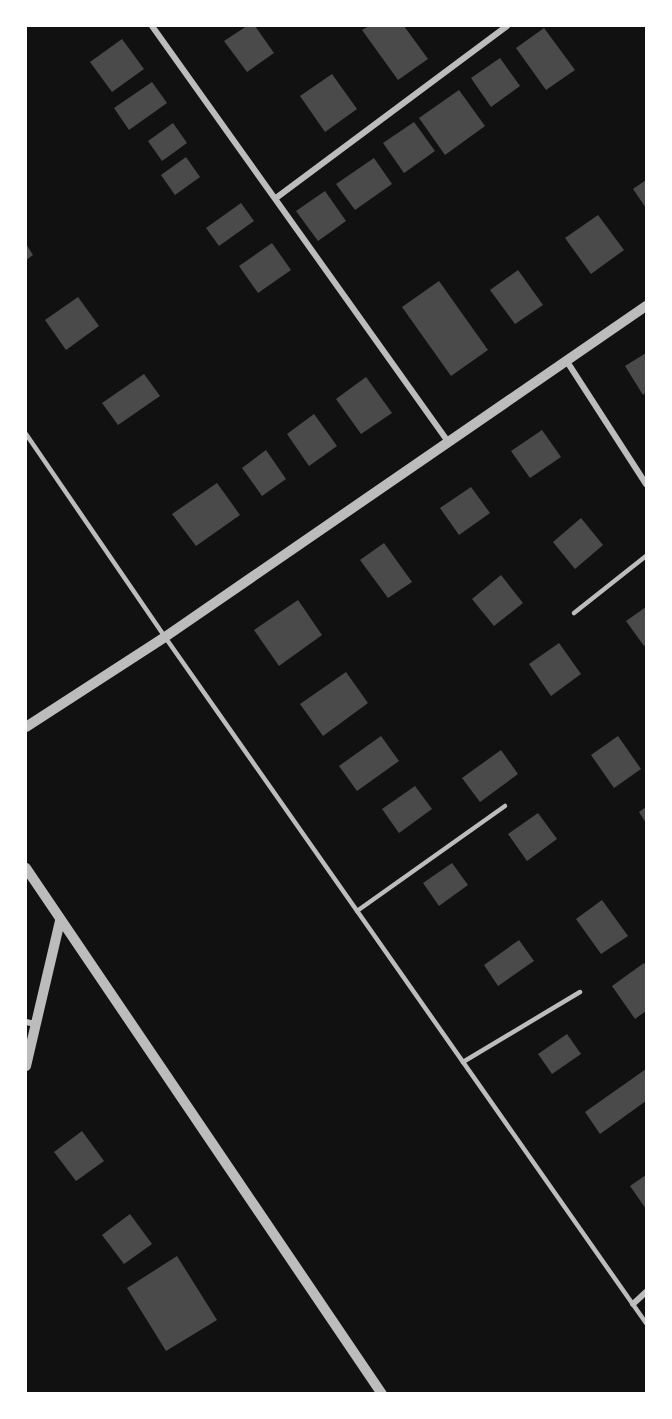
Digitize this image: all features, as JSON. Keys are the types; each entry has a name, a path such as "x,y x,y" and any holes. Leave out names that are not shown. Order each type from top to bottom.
{"street":[{"path":"152,26 449,443"},
{"path":"276,198 507,26"},
{"path":"26,727 165,637 646,306"},
{"path":"566,360 646,484"},
{"path":"26,868 382,1394"},
{"path":"26,1066 31,1023 60,921"},
{"path":"633,1304 646,1293"}],"lane":[{"path":"26,434 165,637 646,1323"},
{"path":"574,613 646,556"},
{"path":"357,911 505,806"},
{"path":"463,1062 580,992"}],"building":[{"path":"247,26 255,26 274,53 247,72 224,41"},
{"path":"369,26 404,26 428,59 398,80 362,30"},
{"path":"544,28 575,70 546,90 516,48"},
{"path":"122,39 144,69 112,92 90,62"},
{"path":"500,58 520,86 491,107 471,78"},
{"path":"332,74 357,109 325,132 300,96"},
{"path":"152,82 167,103 129,130 114,108"},
{"path":"459,90 485,126 445,155 419,118"},
{"path":"414,122 435,151 404,173 383,143"},
{"path":"173,123 187,143 162,161 148,141"},
{"path":"186,157 200,177 175,195 161,175"},
{"path":"374,158 392,184 355,210 336,184"},
{"path":"646,180 646,208 633,189"},
{"path":"325,191 346,221 318,241 296,211"},
{"path":"241,203 254,221 219,246 206,228"},
{"path":"598,215 624,250 591,274 565,238"},
{"path":"272,243 291,270 258,293 239,266"},
{"path":"26,244 33,255 26,260"},
{"path":"518,270 543,305 515,324 490,290"},
{"path":"439,281 488,350 451,376 402,307"},
{"path":"78,297 99,326 66,350 45,320"},
{"path":"646,353 646,392 643,395 625,366"},
{"path":"144,374 160,396 118,425 102,403"},
{"path":"366,377 392,413 361,434 336,399"},
{"path":"314,414 337,446 309,466 287,434"},
{"path":"542,430 561,457 530,478 511,451"},
{"path":"266,450 286,479 262,496 242,468"},
{"path":"217,483 240,515 196,546 172,514"},
{"path":"471,487 490,513 459,535 440,508"},
{"path":"581,518 603,545 575,569 553,542"},
{"path":"384,543 412,582 388,598 360,560"},
{"path":"501,575 523,603 494,626 472,599"},
{"path":"298,600 322,635 279,666 254,630"},
{"path":"646,607 646,644 644,646 626,621"},
{"path":"559,643 581,674 551,696 529,664"},
{"path":"346,672 368,703 323,736 300,704"},
{"path":"381,736 399,761 357,791 339,766"},
{"path":"618,736 641,769 614,788 591,755"},
{"path":"501,750 518,774 480,802 462,778"},
{"path":"415,786 432,809 399,833 382,809"},
{"path":"646,807 646,823 639,812"},
{"path":"538,813 557,839 527,861 508,834"},
{"path":"452,863 468,885 439,906 423,883"},
{"path":"602,900 628,936 601,954 576,919"},
{"path":"519,940 534,961 498,986 484,965"},
{"path":"644,963 646,966 646,1011 635,1019 612,986"},
{"path":"567,1034 581,1054 552,1074 538,1054"},
{"path":"646,1069 646,1101 600,1134 585,1112"},
{"path":"82,1131 104,1161 76,1181 54,1152"},
{"path":"646,1175 646,1209 630,1186"},
{"path":"130,1214 152,1244 124,1264 102,1235"},
{"path":"177,1256 217,1320 166,1351 127,1288"}]}
